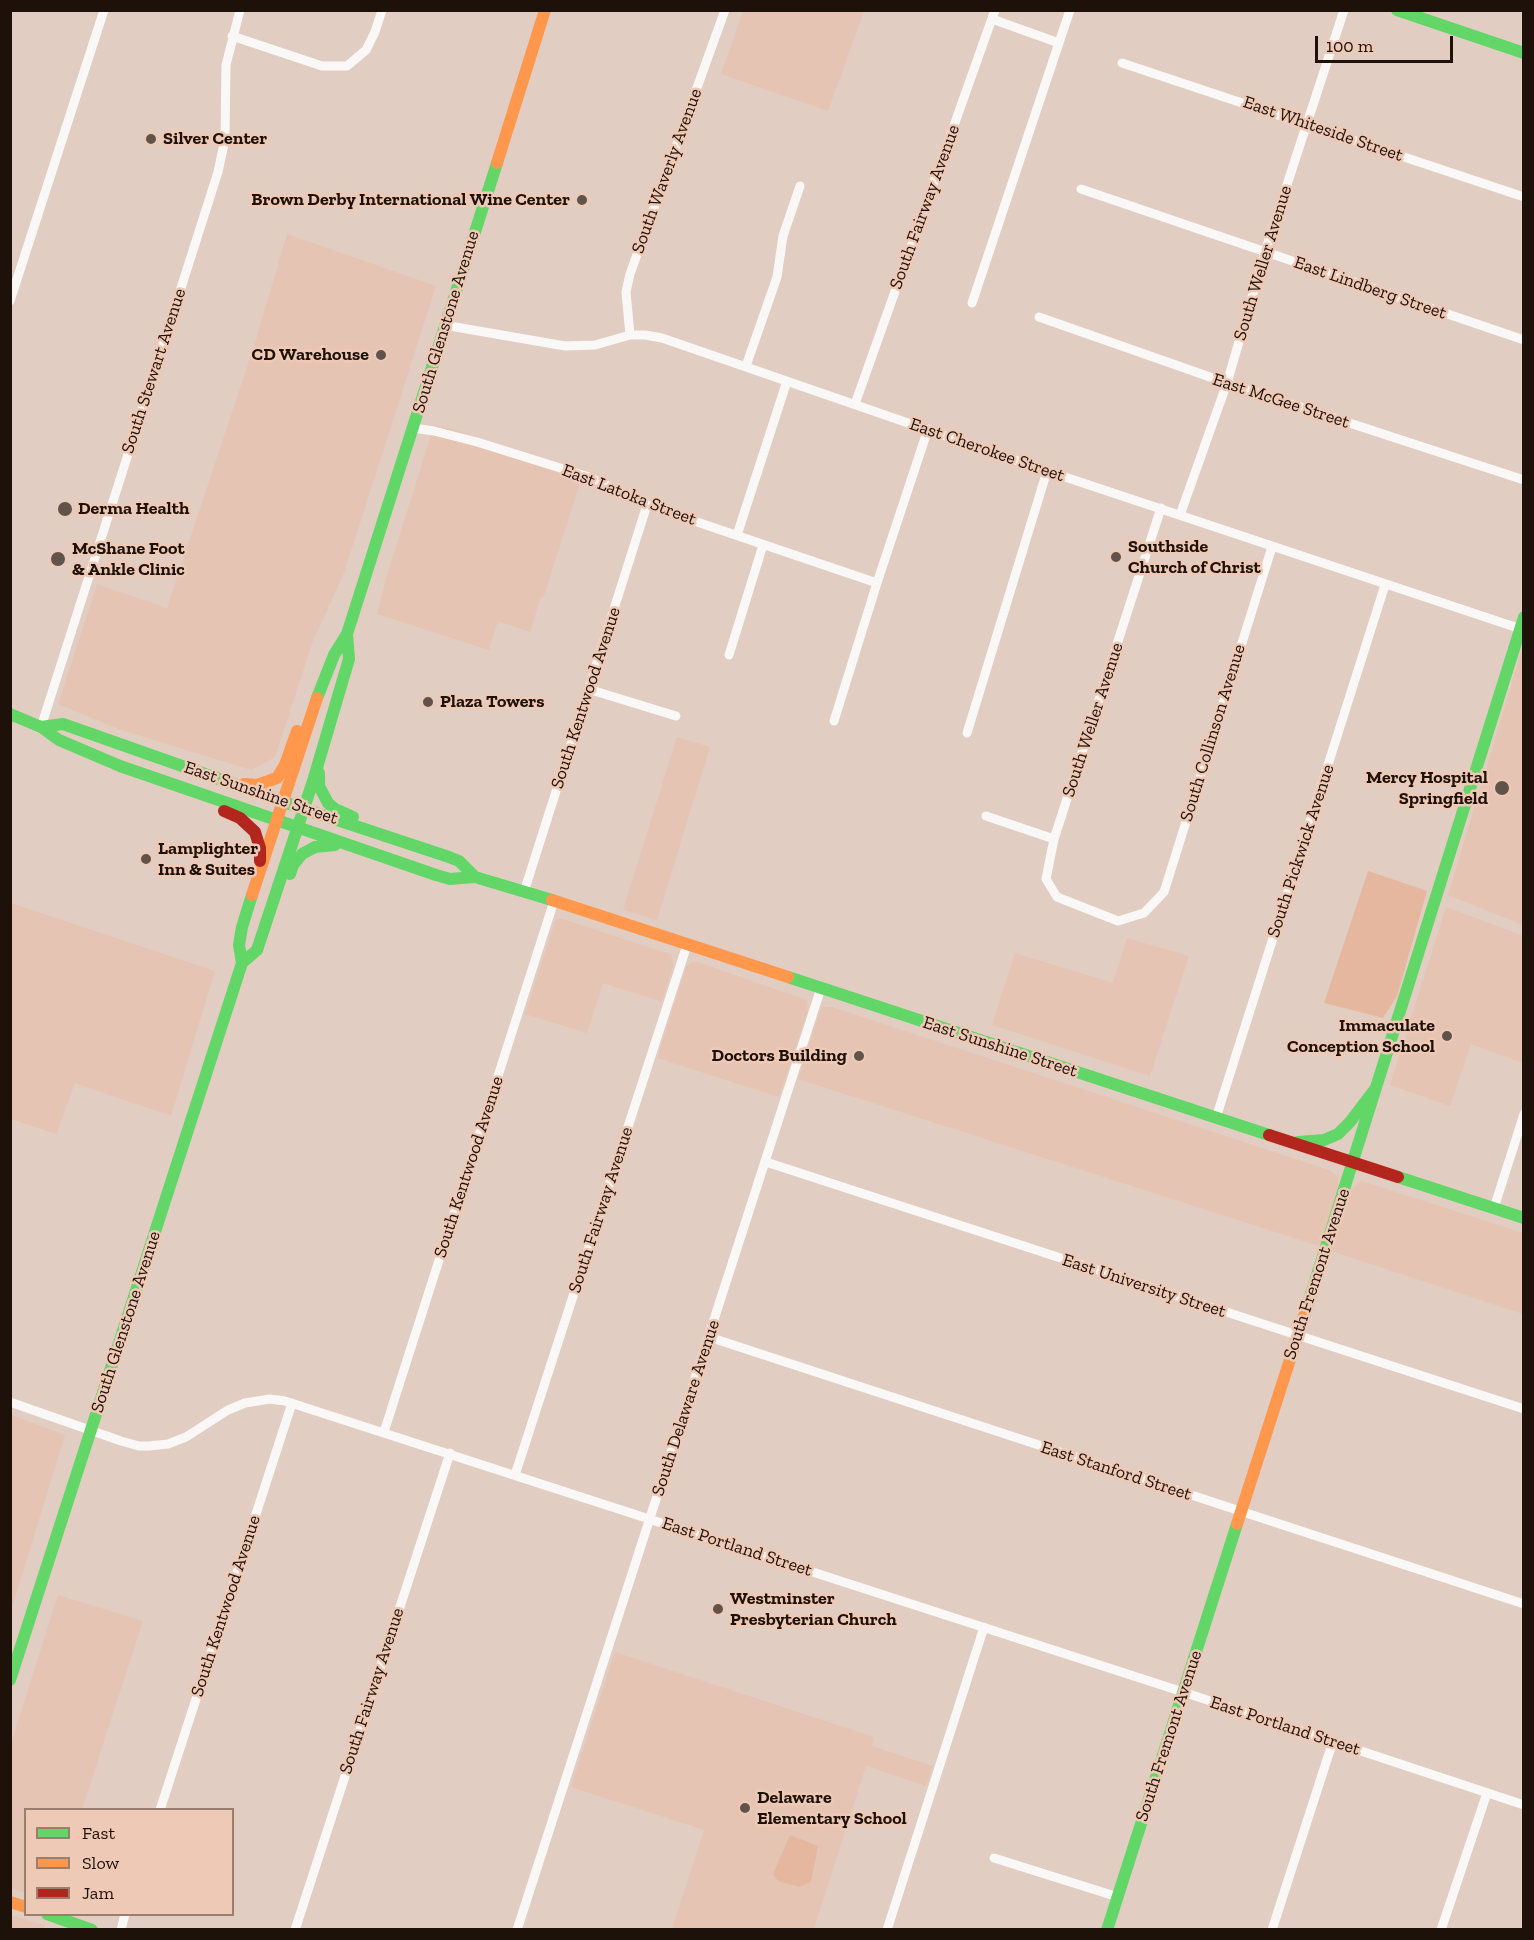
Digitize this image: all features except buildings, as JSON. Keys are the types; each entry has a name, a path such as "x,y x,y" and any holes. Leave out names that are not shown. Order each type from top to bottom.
{"main road":[{"name":"South Glenstone Avenue","path":"10,1680 242,963 239,945 242,927 323,679 347,634 545,10"},
{"path":"1397,10 1524,53"},
{"name":"South Fremont Avenue","path":"1107,1929 1522,625"},
{"name":"South Glenstone Avenue","path":"242,963 257,950 298,829 349,659 347,634"},
{"path":"228,781 257,785 277,778 285,765 310,695 323,679"},
{"name":"East Sunshine Street","path":"10,714 41,727 58,740 120,766 436,876 450,879 475,877 554,901 1524,1218"},
{"name":"East Sunshine Street","path":"41,727 63,724 304,809 449,857 459,861 475,877"},
{"path":"320,759 319,786 328,803 335,809 427,843 449,857"},
{"path":"120,766 152,783 227,813 248,824 255,832 260,848 258,878"},
{"path":"262,938 271,928 290,872 298,858 315,847 345,845"},
{"path":"1289,1142 1324,1140 1338,1134 1375,1089"},
{"path":"53,1916 92,1929"}],"street":[{"path":"10,301 104,10"},
{"name":"South Stewart Avenue","path":"41,727 220,164 226,125 226,65 240,10"},
{"path":"232,36 322,66 347,66 366,50 382,10"},
{"name":"South Waverly Avenue","path":"630,335 626,292 630,274 725,10"},
{"path":"972,303 1070,10"},
{"name":"South Weller Avenue","path":"1180,515 1227,383 1265,252 1344,10"},
{"path":"993,15 1059,43"},
{"name":"South Fairway Avenue","path":"855,404 993,15"},
{"name":"East Whiteside Street","path":"1122,63 1524,197"},
{"path":"746,366 777,277 783,236 800,186"},
{"name":"East Lindberg Street","path":"1081,189 1524,340"},
{"name":"East McGee Street","path":"1039,317 1227,383 1524,480"},
{"name":"East Cherokee Street","path":"444,325 565,346 595,345 630,335 662,338 1385,585 1522,625"},
{"path":"737,535 787,381"},
{"name":"East Latoka Street","path":"413,428 477,442 589,477 647,505 877,583"},
{"path":"834,721 928,429"},
{"path":"967,733 1047,471"},
{"name":"South Kentwood Avenue","path":"524,892 647,505"},
{"name":"South Weller Avenue","path":"1057,897 1046,879 1054,840 1161,508"},
{"path":"729,655 763,545"},
{"name":"South Collinson Avenue","path":"1057,897 1118,921 1144,913 1164,891 1272,547"},
{"name":"South Pickwick Avenue","path":"1216,1118 1385,585"},
{"path":"588,689 676,716"},
{"path":"986,816 1054,840"},
{"name":"South Kentwood Avenue","path":"384,1432 554,901"},
{"name":"South Fairway Avenue","path":"515,1475 687,945"},
{"name":"South Delaware Avenue","path":"517,1929 766,1162 820,988"},
{"path":"1494,1208 1524,1114"},
{"name":"East University Street","path":"766,1162 1524,1409"},
{"name":"East Stanford Street","path":"709,1337 1524,1604"},
{"name":"East Portland Street","path":"10,1402 139,1446 159,1445 186,1437 228,1410 244,1403 270,1399 292,1403 1524,1805"},
{"name":"South Kentwood Avenue","path":"160,1808 292,1403"},
{"name":"South Fairway Avenue","path":"295,1929 450,1453"},
{"path":"887,1929 984,1628"},
{"path":"1272,1929 1333,1741"},
{"path":"1441,1929 1487,1793"},
{"path":"994,1858 1118,1897"}],"shaded area":[{"path":"743,11 864,11 828,111 721,74"},
{"path":"287,234 436,286 344,573 313,641 275,757 251,770 118,729 58,704 97,584 167,608 255,343"},
{"path":"434,426 448,428 583,473 544,596 541,597 530,632 498,621 489,650 377,614"},
{"name":"Mercy Hospital Springfield","path":"1523,646 1523,925 1448,895"},
{"path":"677,737 710,747 657,920 623,910"},
{"path":"1368,871 1427,891 1397,996 1383,1018 1324,1003"},
{"path":"11,903 215,971 171,1116 75,1083 56,1134 11,1119"},
{"path":"1446,907 1524,936 1523,1063 1471,1044 1450,1106 1390,1085"},
{"path":"556,919 563,919 672,955 673,966 662,1002 603,983 587,1033 525,1014"},
{"path":"1127,938 1189,956 1150,1076 992,1025 1015,953 1113,983"},
{"path":"697,962 807,1000 808,1010 779,1097 657,1058 686,967"},
{"path":"823,1007 832,1007 1329,1170 1338,1177 1338,1192 1319,1246 798,1079"},
{"path":"1362,1181 1523,1233 1523,1314 1331,1251 1351,1190"},
{"path":"10,1415 65,1435 11,1611"},
{"path":"58,1595 143,1621 82,1808 24,1808 24,1893 11,1888 11,1743"},
{"name":"Delaware Elementary School","path":"615,1652 874,1737 872,1746 933,1766 926,1786 866,1766 814,1929 672,1929 704,1830 571,1787"},
{"path":"790,1835 818,1846 811,1882 800,1887 778,1881 773,1874"},
{"path":"10,1915 45,1925 44,1929 11,1929"}],"traffic: fast":[{"path":"1397,10 1524,53"},
{"path":"317,698 334,655 347,634 497,163"},
{"path":"1306,1310 1524,617"},
{"path":"242,963 257,950 313,781 349,659 347,634"},
{"path":"10,714 41,727 59,740 120,766 436,875 450,879 475,877 552,900"},
{"path":"41,727 63,724 304,809 449,857 459,861 475,877"},
{"path":"319,773 319,786 328,803 335,809 353,817"},
{"path":"290,874 293,865 302,854 315,847 335,845"},
{"path":"10,1680 242,963 239,945 252,895"},
{"path":"788,977 1269,1135"},
{"path":"1298,1142 1324,1140 1338,1134 1375,1089"},
{"path":"1398,1177 1524,1218"},
{"path":"1107,1930 1237,1524"},
{"path":"53,1916 92,1930"}],"traffic: slow":[{"path":"497,163 545,10"},
{"path":"252,895 317,698"},
{"path":"244,784 257,785 277,778 285,765 297,731"},
{"path":"552,900 788,977"},
{"path":"1237,1524 1306,1310"},
{"path":"10,1902 24,1906"}],"traffic: jam":[{"path":"224,811 240,818 255,832 260,848 260,861"},
{"path":"1269,1135 1398,1177"}],"place":[{"name":"Silver Center","path":"151,139"},
{"name":"Brown Derby International Wine Center","path":"582,200"},
{"name":"CD Warehouse","path":"381,355"},
{"name":"Derma Health","path":"65,509"},
{"name":"Southside Church of Christ","path":"1116,557"},
{"name":"McShane Foot & Ankle Clinic","path":"58,559"},
{"name":"Plaza Towers","path":"428,702"},
{"name":"Mercy Hospital Springfield","path":"1502,788"},
{"name":"Lamplighter Inn & Suites","path":"146,859"},
{"name":"Immaculate Conception School","path":"1447,1036"},
{"name":"Doctors Building","path":"859,1056"},
{"name":"Westminster Presbyterian Church","path":"718,1609"},
{"name":"Delaware Elementary School","path":"745,1808"}]}
